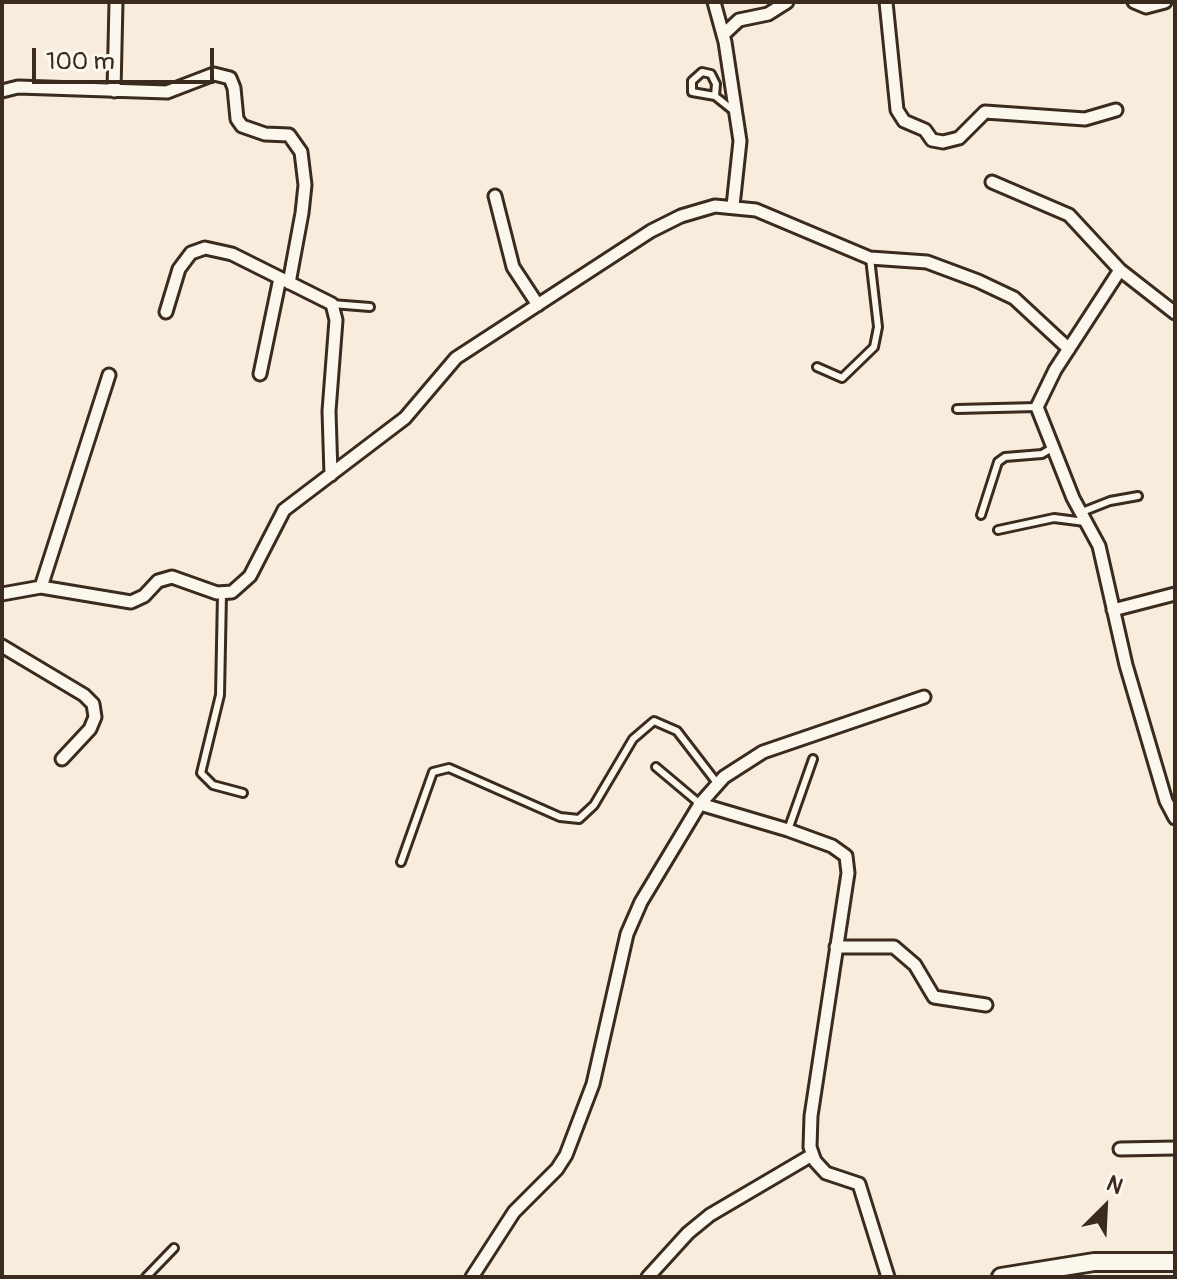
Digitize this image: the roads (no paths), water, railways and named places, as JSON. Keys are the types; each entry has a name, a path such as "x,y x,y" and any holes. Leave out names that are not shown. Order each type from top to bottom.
{"main road":[{"path":"1001,1277 1094,1262 1175,1262"}],"street":[{"path":"114,91 116,2"},
{"path":"714,2 723,35 740,147 733,206"},
{"path":"723,35 739,20 768,14 787,2"},
{"path":"886,2 897,110 904,121 925,130 932,140 943,142 959,138 985,112 1085,119 1116,110"},
{"path":"1134,2 1146,7 1165,2"},
{"path":"2,91 18,87 167,92 221,74 230,78 234,88 235,112 242,126 265,134 289,135 294,140 301,152 305,185 260,374"},
{"path":"992,182 1069,215 1120,270 1175,313"},
{"path":"495,196 513,267 538,305"},
{"path":"2,594 41,587 131,602 144,596 158,581 172,577 222,594 238,589 250,576 284,510 405,418 456,358 651,231 681,216 715,206 756,210 803,227 870,258 927,262 978,281 1014,298 1069,349"},
{"path":"166,312 179,269 198,249 232,254 332,304 336,320 329,411 331,475"},
{"path":"1120,270 1069,349 1037,407 1052,448 1099,546 1152,754 1175,818"},
{"path":"41,587 109,375"},
{"path":"1113,610 1175,594"},
{"path":"2,646 93,704 95,717 90,729 62,759"},
{"path":"472,1277 514,1212 557,1169 566,1155 593,1084 630,926 700,804 717,783 778,745 924,697"},
{"path":"700,804 788,830 832,846 846,856 848,873 811,1116 812,1155 826,1173 859,1184 888,1277"},
{"path":"836,947 894,947 915,965 934,997 986,1005"},
{"path":"1120,1149 1175,1148"},
{"path":"648,1277 710,1215 812,1155"}],"lane":[{"path":"715,96 716,84 711,74 702,72 692,81 690,88 696,95 715,96 735,113"},
{"path":"817,367 842,378 874,347 878,327 870,258"},
{"path":"332,304 370,307"},
{"path":"957,409 1037,407"},
{"path":"981,515 998,462 1005,457 1042,454 1052,448"},
{"path":"998,530 1054,518 1084,517 1110,501 1138,496"},
{"path":"222,594 218,656 221,685 201,773 213,785 243,793"},
{"path":"401,862 433,772 449,768 560,817 579,819 594,805 633,739 654,721 677,731 717,783"},
{"path":"788,830 813,759"},
{"path":"656,767 700,804"},
{"path":"146,1277 174,1248"}]}
